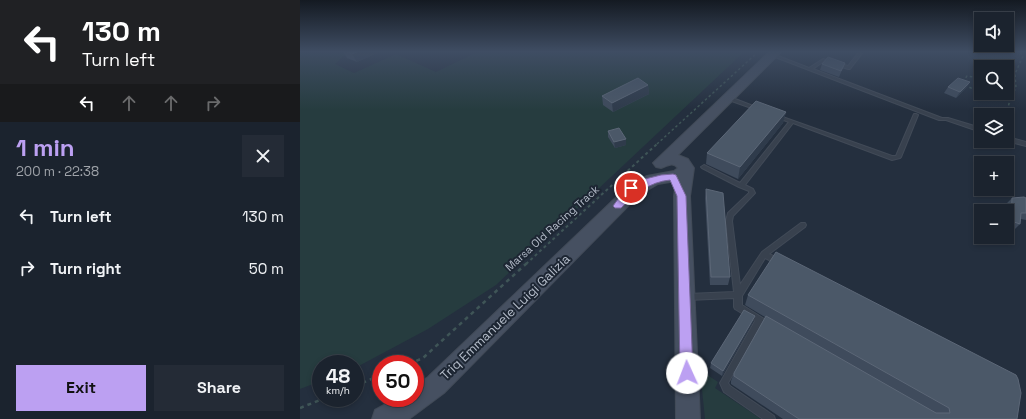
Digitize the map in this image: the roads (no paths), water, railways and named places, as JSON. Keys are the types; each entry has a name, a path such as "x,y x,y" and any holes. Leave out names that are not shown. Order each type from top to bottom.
{"main road":[{"path":"688,419 682,204 670,170 699,128 755,72"},
{"name":"Triq Emmanuele Luigi Galizia","path":"384,419 398,412 436,385 633,191 670,170"},
{"path":"596,228 643,189 654,185 665,187 673,193 682,204"}],"lane":[{"path":"817,72 941,119 946,118 974,128"},
{"path":"728,98 765,111"},
{"path":"772,114 883,156 892,158 898,157 916,115"},
{"path":"741,186 792,121"},
{"path":"1014,141 1026,144"},
{"path":"704,167 751,190 752,193 730,215 729,221 738,295 738,308 773,329"},
{"path":"738,295 764,254 803,225"},
{"path":"764,254 785,265"},
{"path":"684,297 738,295"},
{"path":"759,321 724,383 727,389 772,419"}]}
